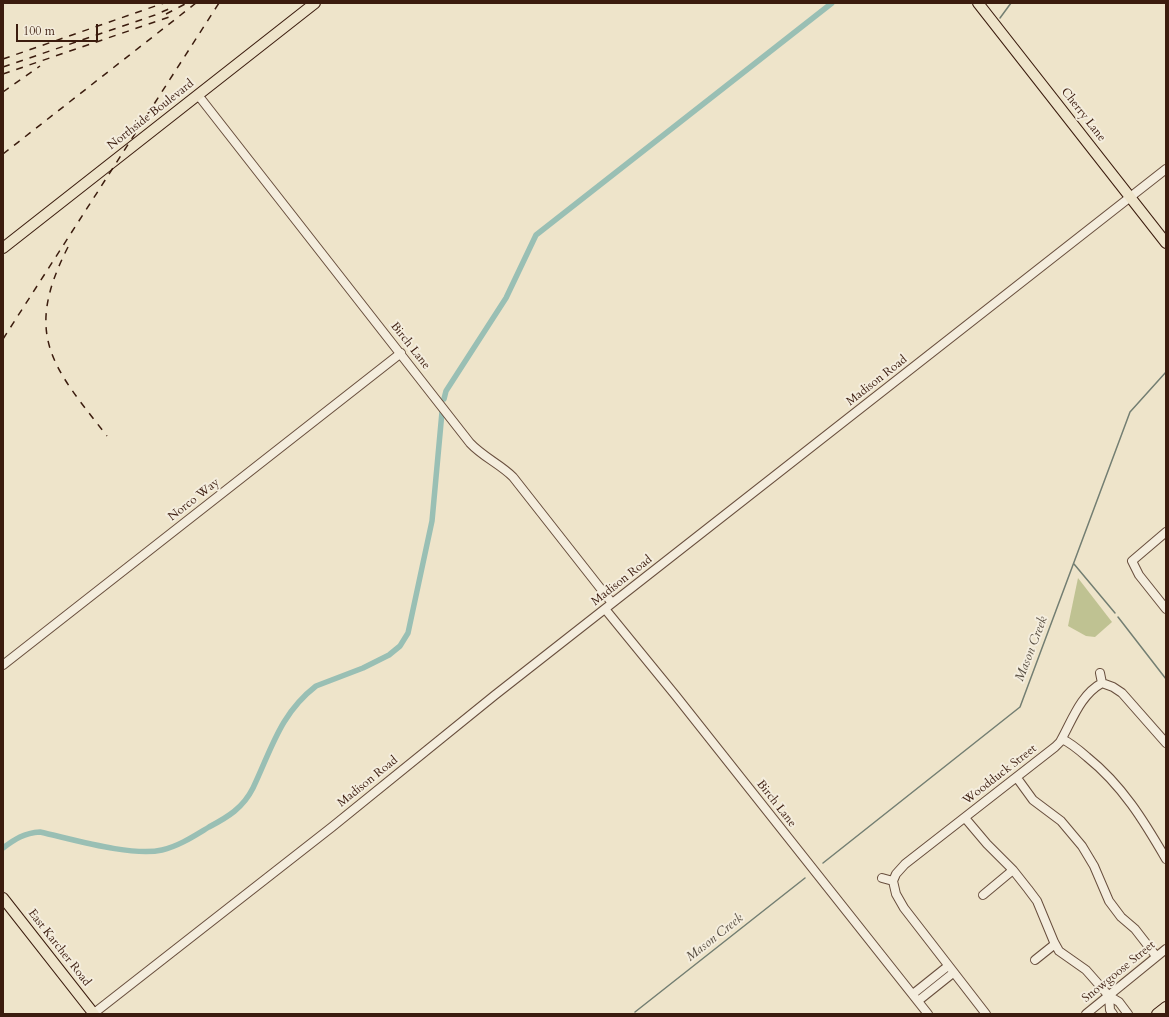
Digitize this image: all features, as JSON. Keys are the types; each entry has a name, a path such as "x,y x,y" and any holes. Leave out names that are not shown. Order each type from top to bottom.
{"main road":[{"name":"Northside Boulevard","path":"3,248 315,3"},
{"name":"Cherry Lane","path":"978,3 1166,243"},
{"name":"East Karcher Road","path":"3,898 94,1014"},
{"path":"1157,1014 1166,1007"}],"street":[{"name":"Birch Lane","path":"198,94 476,449 513,477 612,603"},
{"name":"Madison Road","path":"94,1014 612,603 1166,169"},
{"name":"Norco Way","path":"3,665 400,353"},
{"path":"1166,532 1132,561 1139,575 1166,609"},
{"name":"Birch Lane","path":"605,609 928,1014"},
{"path":"1100,673 1102,683 1113,687 1122,693 1166,743"},
{"name":"Woodduck Street","path":"893,881 896,874 905,864 1055,747 1062,739 1082,700 1093,688 1102,683"},
{"path":"1062,739 1069,742 1094,762 1122,790 1144,821 1166,859"},
{"path":"1017,778 1033,800 1061,821 1082,846 1094,866 1109,901 1121,917 1135,928 1156,956"},
{"path":"965,818 987,844 1013,870 1037,901 1055,944 1065,957 1086,970 1109,996 1119,1002 1128,1014"},
{"path":"983,895 1013,870"},
{"path":"882,878 893,881 896,894 904,908 986,1014"},
{"path":"1035,960 1055,944"},
{"name":"Snowgoose Street","path":"1086,1014 1166,949"},
{"path":"913,994 951,970"},
{"path":"918,1001 951,970"},
{"path":"1109,996 1110,1010 1113,1014"}],"green space":[{"path":"1078,578 1112,622 1095,637 1086,636 1068,626"}],"waterway":[{"path":"444,399 446,391 506,298 536,235 832,3"},
{"path":"1000,18 1011,3"},
{"name":"Mason Creek","path":"823,863 1020,707 1130,412 1166,372"},
{"path":"3,848 20,837 40,832 85,843 119,849 149,852 162,850 192,837 222,820 240,806 253,788 278,732 285,720 304,697 316,686 363,668 389,655 400,646 408,633 432,521 442,412"},
{"path":"1074,564 1115,613"},
{"path":"1118,617 1166,679"},
{"name":"Mason Creek","path":"635,1012 805,878"}],"railway":[{"path":"3,59 164,3"},
{"path":"166,14 187,3"},
{"path":"3,154 196,3"},
{"path":"3,339 219,3"},
{"path":"3,67 155,15 171,8"},
{"path":"3,74 175,15"},
{"path":"3,92 40,66"},
{"path":"68,247 54,278 47,304 46,327 50,348 59,369 71,389 107,436"}]}
